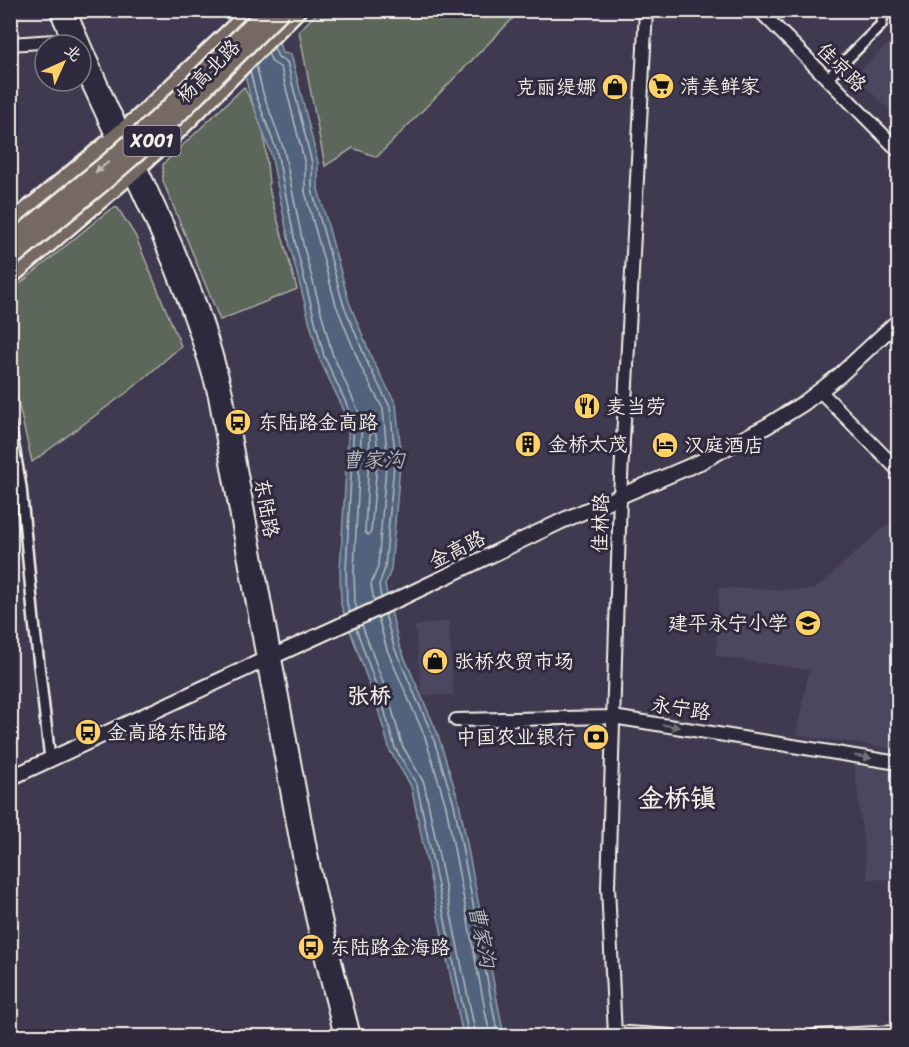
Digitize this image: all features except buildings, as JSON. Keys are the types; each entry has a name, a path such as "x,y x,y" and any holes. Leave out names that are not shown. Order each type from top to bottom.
{"main road":[{"path":"57,10 67,33"},
{"name":"东陆路","path":"68,10 111,109 119,135"},
{"name":"杨高北路","path":"10,224 119,135 252,10"},
{"name":"杨高北路","path":"10,242 109,161 165,111 266,10"},
{"name":"杨高北路","path":"10,277 175,134 292,11"},
{"name":"杨高北路","path":"10,260 157,136 292,11"},
{"name":"东陆路","path":"93,88 135,170 178,278 208,366 328,941 353,1036"},
{"name":"金高路","path":"10,778 403,597 564,520 699,462 767,426 820,391 898,321"},
{"name":"东陆路","path":"269,658 303,872 342,1036"}],"street":[{"name":"佳林路","path":"615,1034 608,887 620,496 645,10"},
{"name":"佳京路","path":"759,10 898,150"},
{"name":"佳京路","path":"768,10 898,142"},
{"path":"832,74 881,25 884,10"},
{"path":"10,44 33,43"},
{"path":"820,391 898,470"},
{"path":"10,424 21,487 50,759"},
{"name":"永宁路","path":"456,720 613,717 898,763"},
{"path":"815,1036 898,1032"},
{"path":"615,1034 672,1036"}],"shaded area":[{"path":"898,41 898,118 854,76 890,42"},
{"name":"建平永宁小学","path":"898,515 898,749 796,735 809,670 716,656 719,588 814,590"},
{"name":"张桥农贸市场","path":"449,620 453,695 422,695 415,626"},
{"path":"854,764 898,772 898,879 868,879"}],"green space":[{"path":"319,11 520,11 377,157 353,148 325,166 299,31"},
{"path":"244,87 263,126 270,193 297,289 220,320 163,181 163,164"},
{"path":"117,207 135,235 181,346 134,387 32,462 11,372 11,291 108,211"}],"water":[{"name":"曹家沟","path":"229,11 270,11 282,53 291,54 318,162 318,189 349,302 373,361 396,404 401,453 391,570 385,585 399,645 437,732 459,802 504,1036 463,1036 411,786 390,751 377,706 341,605 340,570 349,421 319,358 290,247 271,154 250,96"}],"place":[{"name":"清美鲜家","path":"661,86"},
{"name":"克丽缇娜","path":"615,87"},
{"name":"麦当劳","path":"587,406"},
{"name":"东陆路金高路","path":"238,422"},
{"name":"金桥太茂","path":"528,444"},
{"name":"汉庭酒店","path":"665,445"},
{"name":"建平永宁小学","path":"808,623"},
{"name":"张桥农贸市场","path":"435,661"},
{"name":"金高路东陆路","path":"88,732"},
{"name":"中国农业银行","path":"596,737"},
{"name":"东陆路金海路","path":"311,947"}],"district":[{"name":"张桥","path":"369,695"},
{"name":"金桥镇","path":"677,798"}]}
